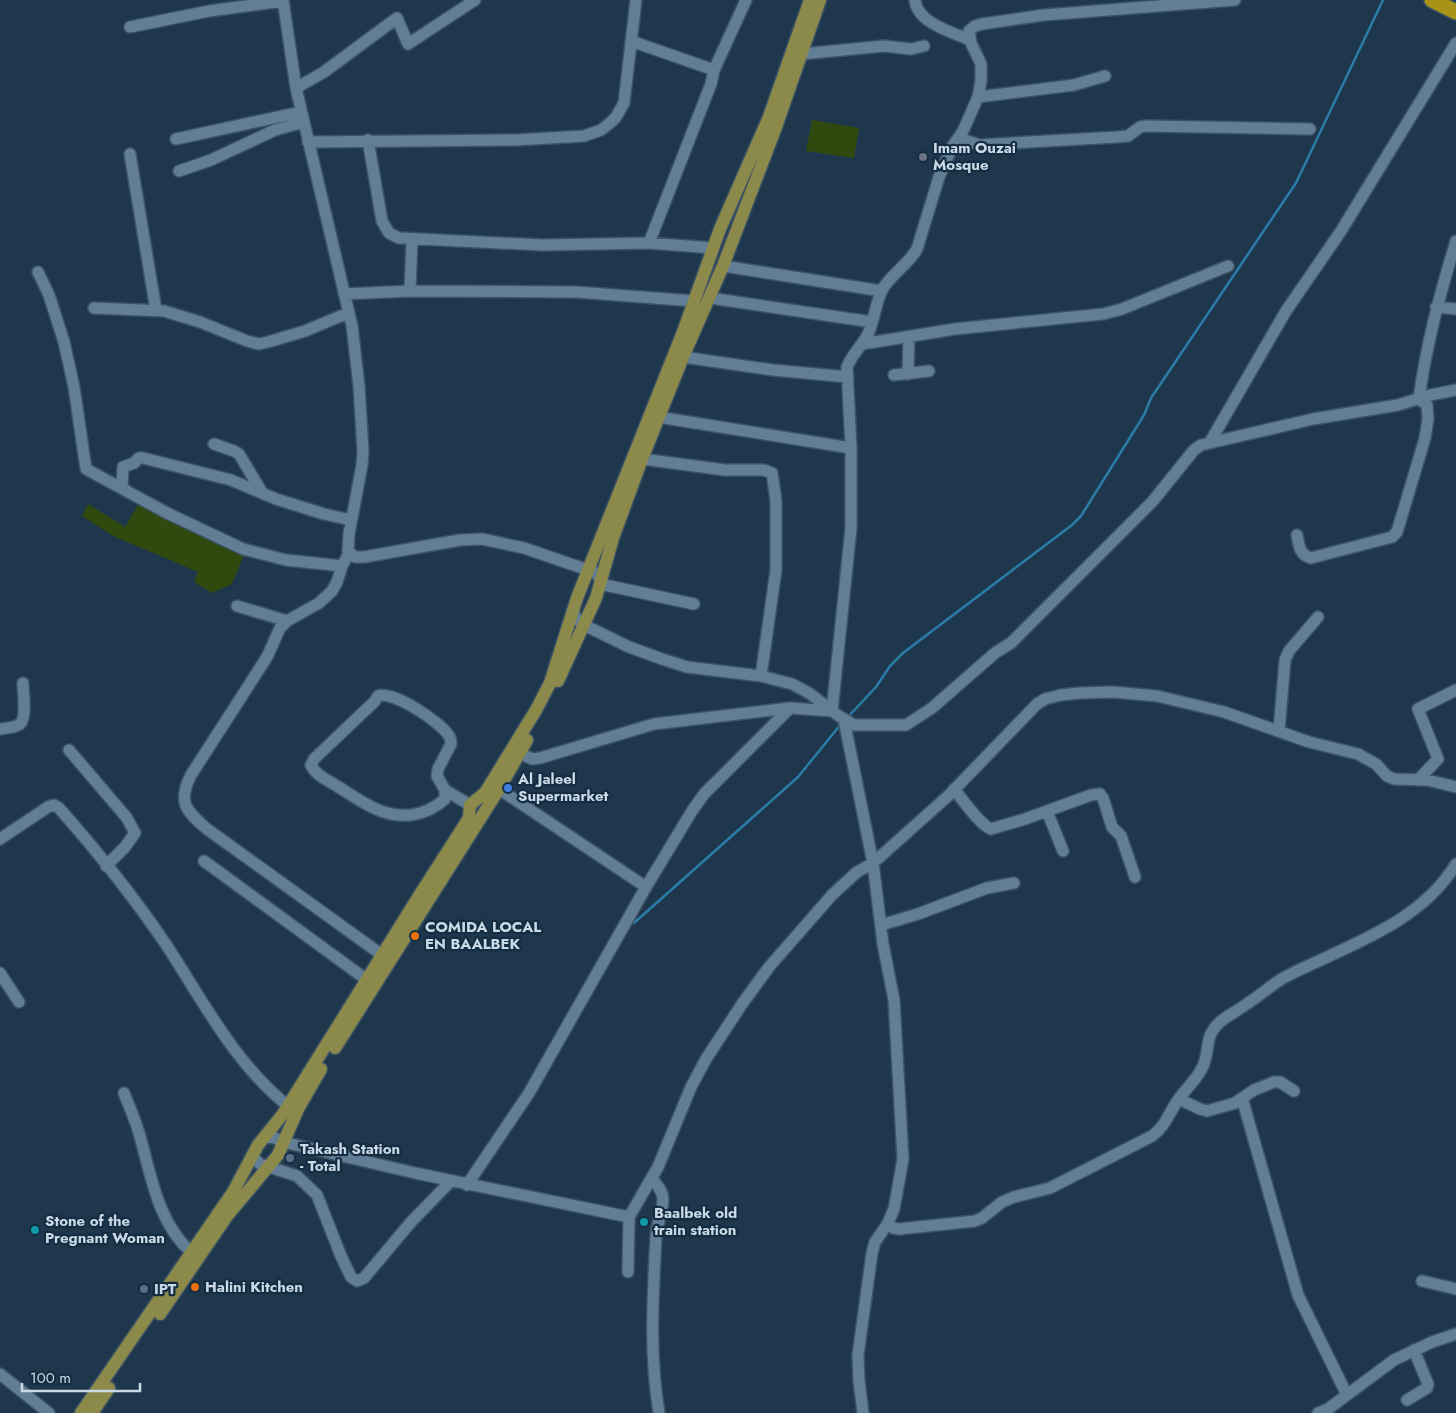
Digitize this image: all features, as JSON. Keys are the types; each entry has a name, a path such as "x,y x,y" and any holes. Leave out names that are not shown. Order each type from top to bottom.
{"highway":[{"path":"1432,0 1456,12"}],"main road":[{"path":"81,1413 233,1192 258,1145 288,1106 469,818 470,805 485,792 542,699 556,667 572,611 708,266 720,229 769,118 810,0"},
{"path":"92,1413 227,1216 278,1155 298,1109 317,1075 499,789 550,698 584,625 601,582 617,526 642,459 683,357 722,269 802,54 820,0"},
{"path":"720,229 727,230 735,235"},
{"path":"708,266 722,269"}],"street":[{"path":"130,27 209,11 283,0 296,88 344,294 357,362 363,451 362,466 347,546 349,553 355,557 364,557 460,540 482,539 524,548 588,570 596,573 601,582 694,604"},
{"path":"296,88 324,72 396,18 408,44 475,0"},
{"path":"308,142 515,140 584,136 601,130 616,117 624,103 636,0"},
{"path":"649,243 711,84 714,70 746,0"},
{"path":"915,0 918,13 936,25 970,40"},
{"path":"832,711 851,528 848,364 862,344 872,322 882,291 894,274 914,256 939,177 978,97 981,82 981,64 970,40 971,28 994,22 1044,15 1236,0"},
{"path":"631,41 714,70"},
{"path":"1210,442 1286,311 1341,231 1456,43"},
{"path":"802,54 884,46 911,49 924,46"},
{"path":"978,97 1074,84 1105,76"},
{"path":"176,139 303,117"},
{"path":"179,171 211,160 303,117"},
{"path":"959,138 979,146 1128,136 1140,127 1145,126 1310,129"},
{"path":"368,140 384,226 393,236 412,240 543,245 649,243 713,248"},
{"path":"130,154 156,310"},
{"path":"410,291 412,240"},
{"path":"1419,399 1424,362 1436,307 1456,241"},
{"path":"862,344 954,329 1087,316 1122,309 1228,266"},
{"path":"722,269 882,291"},
{"path":"38,272 49,295 64,342 76,398 84,467 91,473 128,493 243,550 286,560 342,566"},
{"path":"344,294 410,291 576,292 694,301"},
{"path":"710,298 872,322"},
{"path":"1436,307 1456,308"},
{"path":"94,308 156,310 182,316 232,336 259,344 296,334 348,313"},
{"path":"908,374 909,337"},
{"path":"683,357 773,370 848,377"},
{"path":"894,375 929,371"},
{"path":"572,611 584,625 629,647 671,662 687,667 761,676 800,688 844,720 854,724 906,725 932,708 995,653 1011,643 1152,502 1194,450 1201,445 1313,418 1398,405 1456,390"},
{"path":"1297,534 1300,550 1304,555 1311,558 1392,537 1396,532 1425,438 1428,419 1427,405 1419,399"},
{"path":"658,417 851,448"},
{"path":"214,444 240,454 263,494"},
{"path":"128,493 122,487 123,466 143,458 231,480 263,494 324,514 351,520"},
{"path":"642,459 725,470 764,470 772,473 776,501 776,570 761,676"},
{"path":"349,553 342,566 335,587 325,598 286,621 277,633 269,653 190,775 184,790 185,803 190,814 207,829 382,955"},
{"path":"237,606 286,621"},
{"path":"1279,731 1285,660 1289,652 1318,618"},
{"path":"0,729 19,725 21,722 24,712 23,683"},
{"path":"1418,780 1438,759 1418,709 1456,690"},
{"path":"628,1272 629,1217 658,1167 697,1075 742,1004 769,968 832,895 858,872 873,863 954,789 1033,708 1045,699 1061,695 1113,692 1157,696 1224,712 1309,742 1366,758 1376,764 1387,776 1394,779 1418,780 1456,787"},
{"path":"445,790 445,799 434,808 415,814 395,816 370,807 313,770 311,765 317,756 378,696 387,694 410,705 449,735 451,744 438,769 437,776 445,790 470,805"},
{"path":"520,753 532,759 540,758 654,724 790,708 832,711"},
{"path":"467,1184 529,1093 683,824 704,794 790,708"},
{"path":"844,720 873,863 894,1000 903,1160 894,1209 888,1223 875,1242 872,1253 858,1355 863,1413"},
{"path":"70,750 127,818 135,833 126,847 106,866"},
{"path":"499,789 646,887"},
{"path":"954,789 981,821 991,829 1091,795 1100,794 1112,827 1121,836 1135,877"},
{"path":"0,839 48,807 54,805 61,811 158,934 222,1032 266,1085 288,1106"},
{"path":"1047,811 1064,851"},
{"path":"204,861 367,980"},
{"path":"888,1223 893,1228 899,1229 975,1221 982,1218 1002,1202 1050,1188 1152,1136 1162,1128 1179,1099 1195,1080 1207,1054 1208,1039 1221,1021 1285,978 1395,924 1434,892 1456,864"},
{"path":"881,925 918,914 987,888 1014,883"},
{"path":"0,973 19,1002"},
{"path":"1179,1099 1207,1111 1234,1103 1254,1090 1274,1082 1280,1082 1294,1091"},
{"path":"124,1093 138,1129 157,1197 173,1231 191,1252"},
{"path":"1242,1098 1298,1295 1347,1395"},
{"path":"265,1137 451,1181 629,1217"},
{"path":"252,1156 257,1162 297,1176 317,1195 341,1256 351,1277 357,1281 364,1278 411,1222 451,1181"},
{"path":"652,1178 662,1193 663,1199 657,1223 651,1320 653,1381 659,1413"},
{"path":"1422,1281 1456,1289"},
{"path":"1318,1413 1328,1410 1394,1360 1456,1334"},
{"path":"1407,1400 1427,1388 1428,1384 1414,1350"},
{"path":"0,1374 49,1413"}],"green space":[{"path":"812,120 859,128 854,158 806,151"},
{"path":"141,499 244,555 232,584 212,593 194,582 198,572 113,536 82,516 88,504 125,527"}],"waterway":[{"path":"847,718 876,687 890,666 903,653 1072,525 1081,516 1144,415 1151,398 1296,183 1383,0"},
{"path":"634,923 798,777 841,724"}],"place":[{"name":"Imam Ouzai Mosque","path":"923,157"},
{"name":"Al Jaleel Supermarket","path":"508,788"},
{"name":"COMIDA LOCAL EN BAALBEK","path":"415,936"},
{"name":"Takash Station - Total","path":"290,1158"},
{"name":"Baalbek old train station","path":"644,1222"},
{"name":"Stone of the Pregnant Woman","path":"35,1230"},
{"name":"Halini Kitchen","path":"195,1287"},
{"name":"IPT","path":"144,1289"}]}
